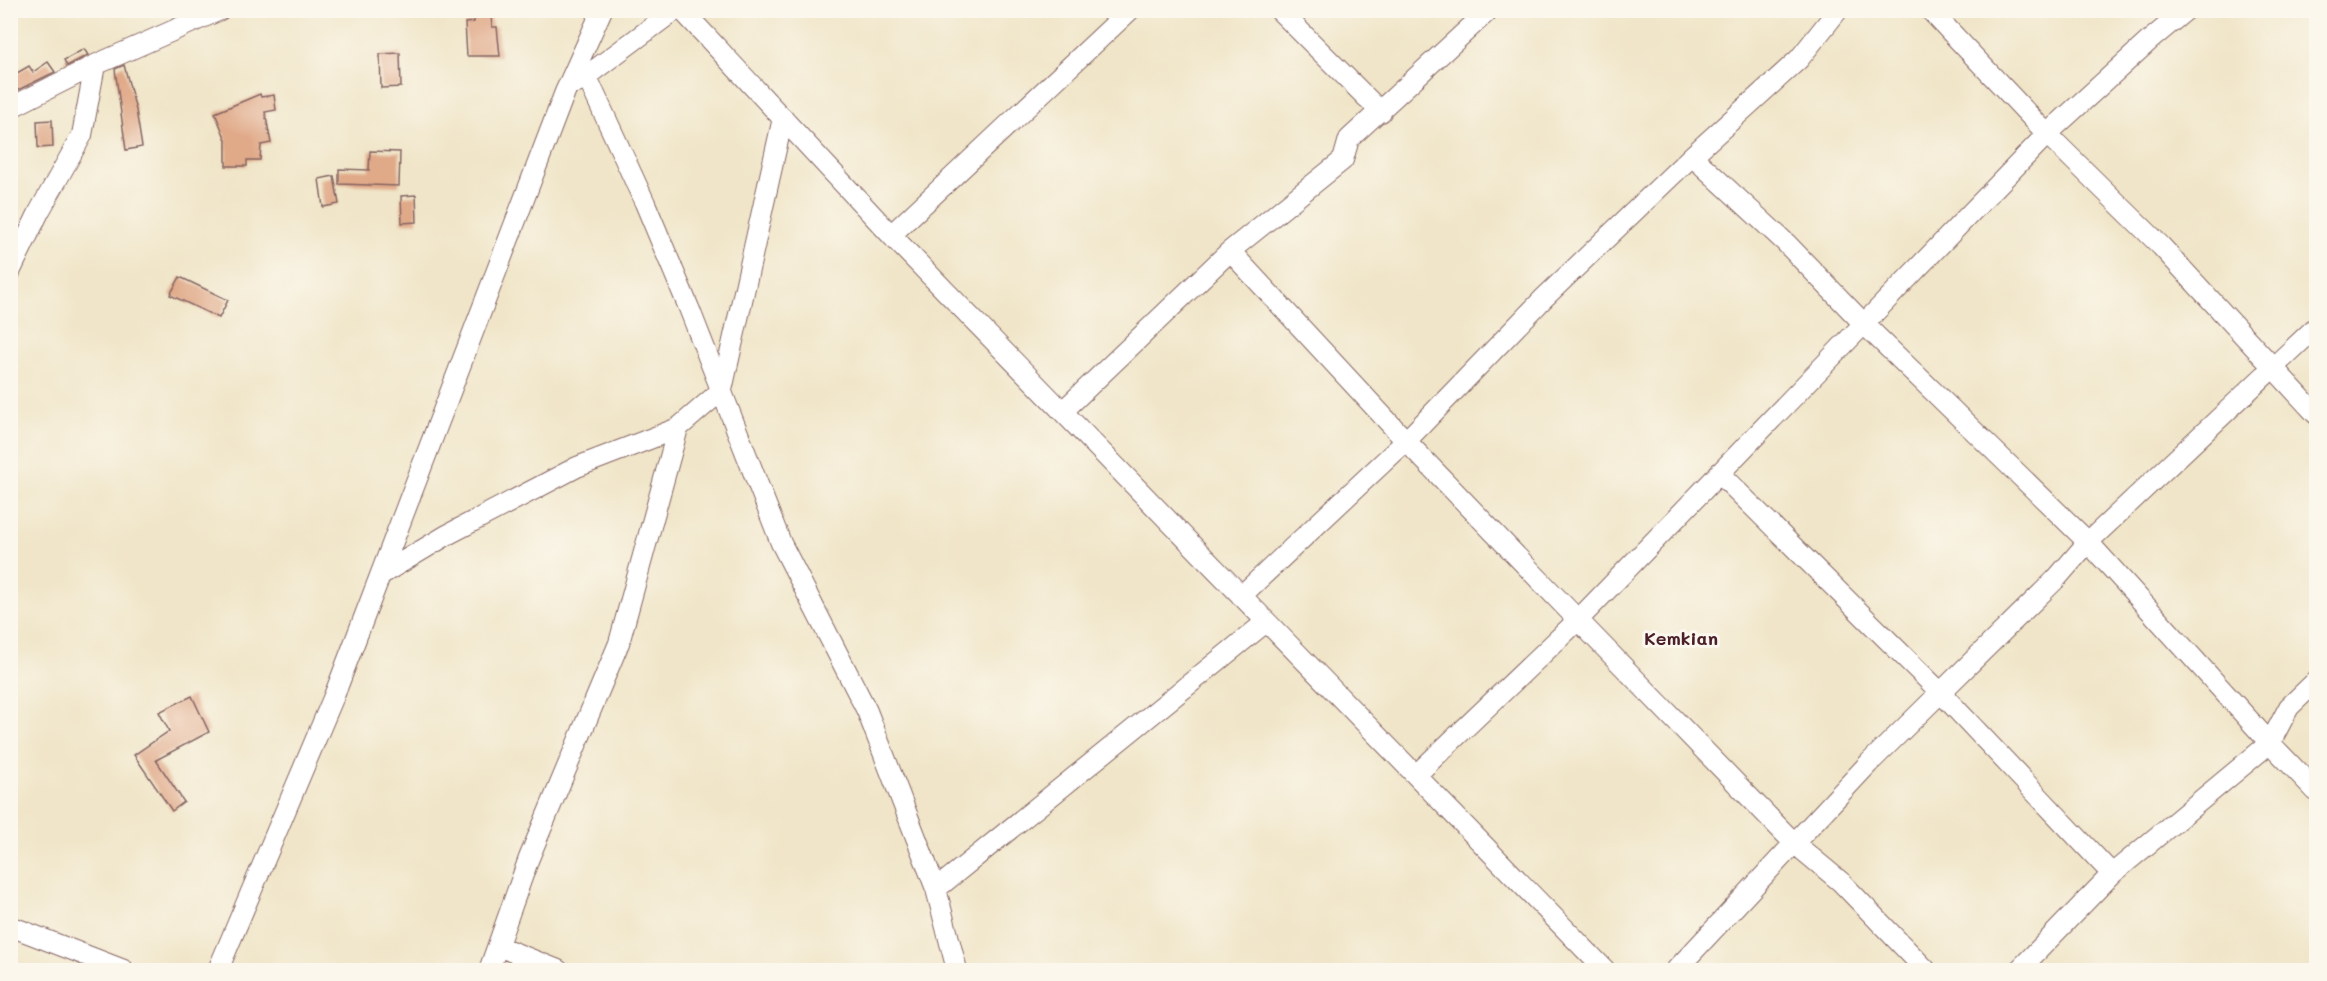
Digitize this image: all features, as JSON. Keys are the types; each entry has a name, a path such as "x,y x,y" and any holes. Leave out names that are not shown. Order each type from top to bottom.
{"street":[{"path":"10,108 95,65 220,10"},
{"path":"218,970 314,745 382,574 565,92 602,10"},
{"path":"565,92 675,10"},
{"path":"682,10 891,235 1605,970"},
{"path":"891,235 1130,10"},
{"path":"1279,10 1381,112"},
{"path":"1063,411 1230,251 1343,160 1349,139 1381,112 1489,10"},
{"path":"1241,596 1406,441 1544,298 1692,156 1799,59 1839,10"},
{"path":"1930,10 2047,134 2162,246 2316,414"},
{"path":"1416,775 1578,620 2047,134 2186,10"},
{"path":"10,272 39,212 82,135 95,65"},
{"path":"586,75 645,203 722,390 781,543 867,711 936,889 957,970"},
{"path":"382,574 447,535 578,467 678,428 722,390 783,118"},
{"path":"1692,156 1786,243 1865,325 2088,542 2316,791"},
{"path":"1230,251 1406,441 1578,620 1794,843 1840,882 1926,970"},
{"path":"1676,970 1869,763 2056,579 2088,542 2316,327"},
{"path":"489,970 529,858 619,643 678,428"},
{"path":"1719,473 1941,693 2112,874"},
{"path":"936,889 1266,622"},
{"path":"2019,970 2112,874 2270,743 2289,706 2316,681"},
{"path":"10,926 124,970"},
{"path":"498,946 558,970"}],"building":[{"path":"491,15 492,27 497,27 500,56 467,56 465,23 474,22 474,16"},
{"path":"84,49 88,55 67,66 64,60"},
{"path":"400,53 401,87 381,88 380,54"},
{"path":"48,62 55,72 10,94 10,77 29,66 33,72"},
{"path":"124,65 136,110 142,147 126,150 115,69"},
{"path":"260,94 261,97 274,95 276,110 265,112 271,143 261,145 260,160 247,160 247,166 226,166 226,140 215,113"},
{"path":"52,120 53,147 38,148 37,121"},
{"path":"370,151 400,152 399,186 339,184 339,169 369,170"},
{"path":"334,176 339,204 323,207 319,179"},
{"path":"416,195 417,222 402,223 401,196"},
{"path":"180,277 228,300 219,318 170,295"},
{"path":"192,696 209,732 156,760 184,802 172,811 134,755 169,731 159,712"}],"district":[{"name":"Kemkian","path":"1681,638"}]}
